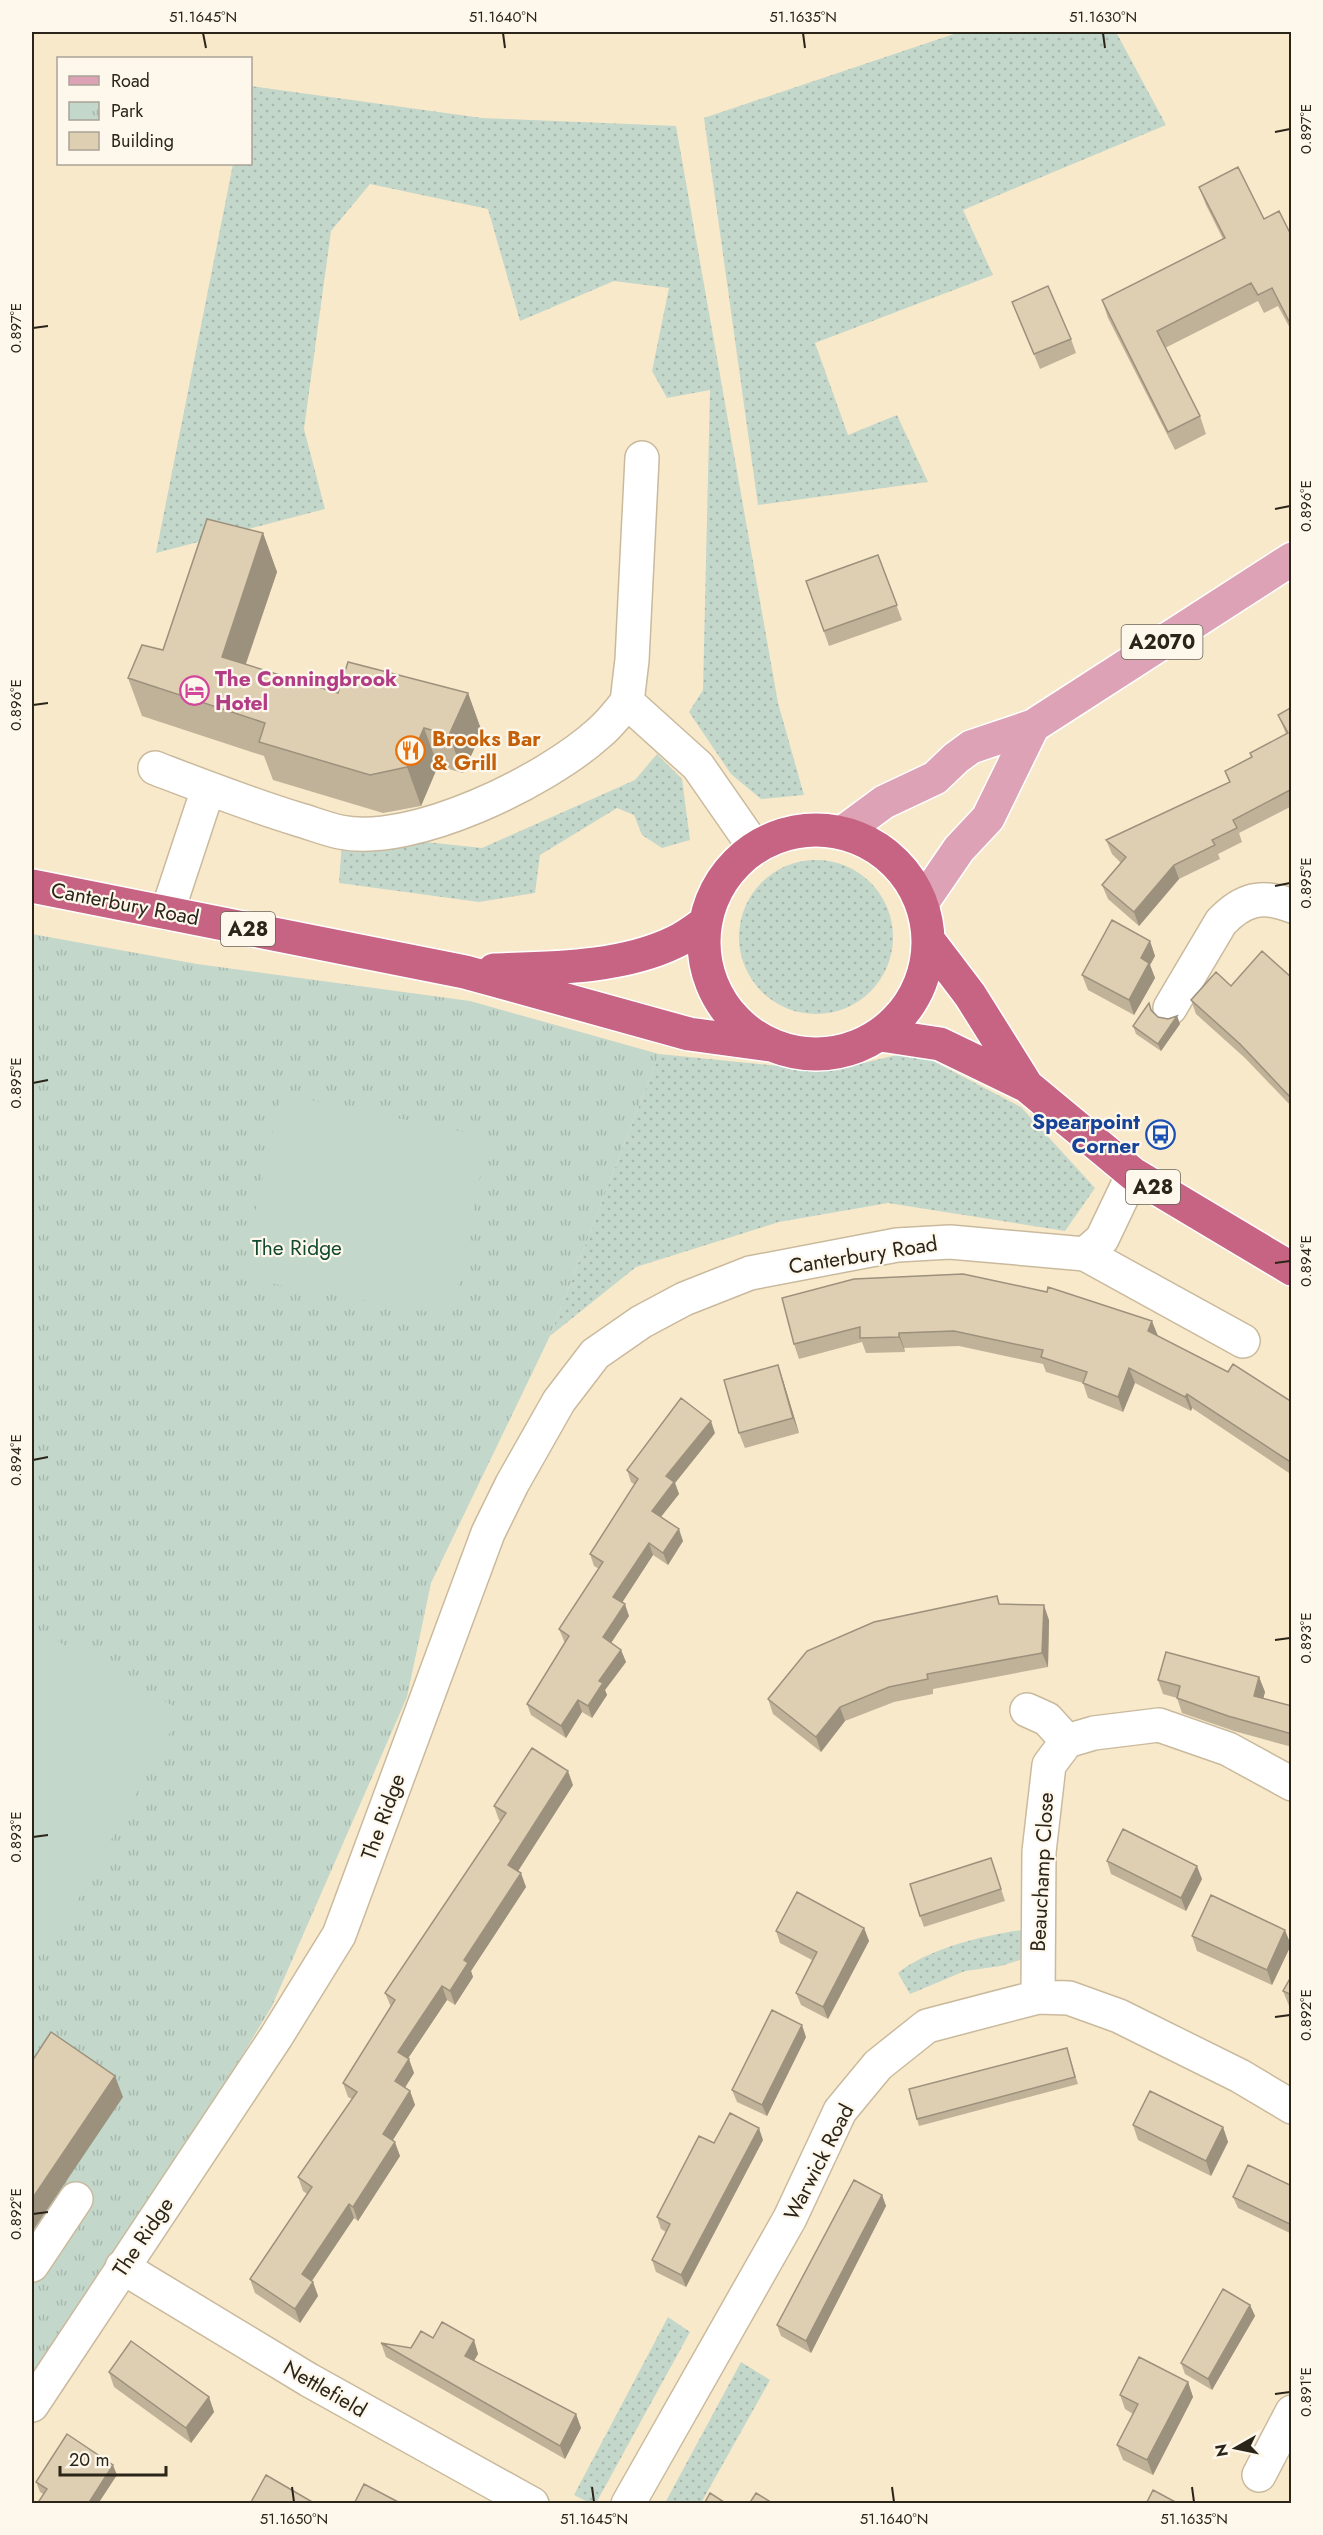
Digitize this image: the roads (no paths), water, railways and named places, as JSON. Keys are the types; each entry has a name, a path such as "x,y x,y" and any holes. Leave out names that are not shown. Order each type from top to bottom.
{"highway":[{"path":"820,830 842,833 876,847 903,871 922,903 929,941 923,977 907,1009 881,1035 847,1051 808,1055 770,1045 739,1025 717,995 705,960 706,922 715,893 732,868 755,848 775,838 798,832 820,830"},
{"name":"Canterbury Road","path":"32,886 465,972 689,1034 770,1045"},
{"name":"Canterbury Road","path":"465,972 567,967 639,956 675,942 706,922"},
{"name":"A28","path":"929,941 970,995 1028,1086"},
{"name":"A28","path":"881,1035 940,1044 1028,1086 1132,1174 1292,1269"}],"main road":[{"name":"A2070","path":"842,833 884,802 935,778 971,747 1033,726 1292,559"},
{"path":"922,903 959,849 988,818 1033,726"}],"street":[{"path":"155,768 241,802 342,833 387,833 449,818 496,798 565,760 601,732 627,702 632,660 642,458"},
{"path":"627,702 698,766 755,848"},
{"path":"167,913 208,789"},
{"path":"1170,1008 1221,922 1231,911 1257,898 1292,906"},
{"path":"1085,1254 1102,1239 1114,1218 1132,1174"},
{"name":"Canterbury Road","path":"750,1273 897,1245 950,1242 1085,1254 1243,1341"},
{"name":"The Ridge","path":"32,2405 270,2047 339,1935 488,1533 512,1484 559,1401 595,1354 641,1322 684,1299 750,1273"},
{"path":"1027,1710 1047,1719 1067,1741 1094,1733 1159,1725 1228,1749 1292,1784"},
{"name":"Beauchamp Close","path":"1038,1997 1039,1852 1046,1787 1049,1765 1067,1741"},
{"name":"Warwick Road","path":"628,2504 790,2218 840,2111 878,2065 927,2026 1038,1997 1069,1998 1119,2016 1240,2076 1292,2107"},
{"path":"32,2265 76,2199"},
{"name":"Nettlefield","path":"122,2267 309,2380 532,2504"},
{"path":"1259,2475 1292,2412"}],"place":[{"name":"The Conningbrook Hotel","path":"194,691"},
{"name":"Brooks Bar & Grill","path":"411,751"},
{"name":"Spearpoint Corner","path":"1161,1134"}]}
